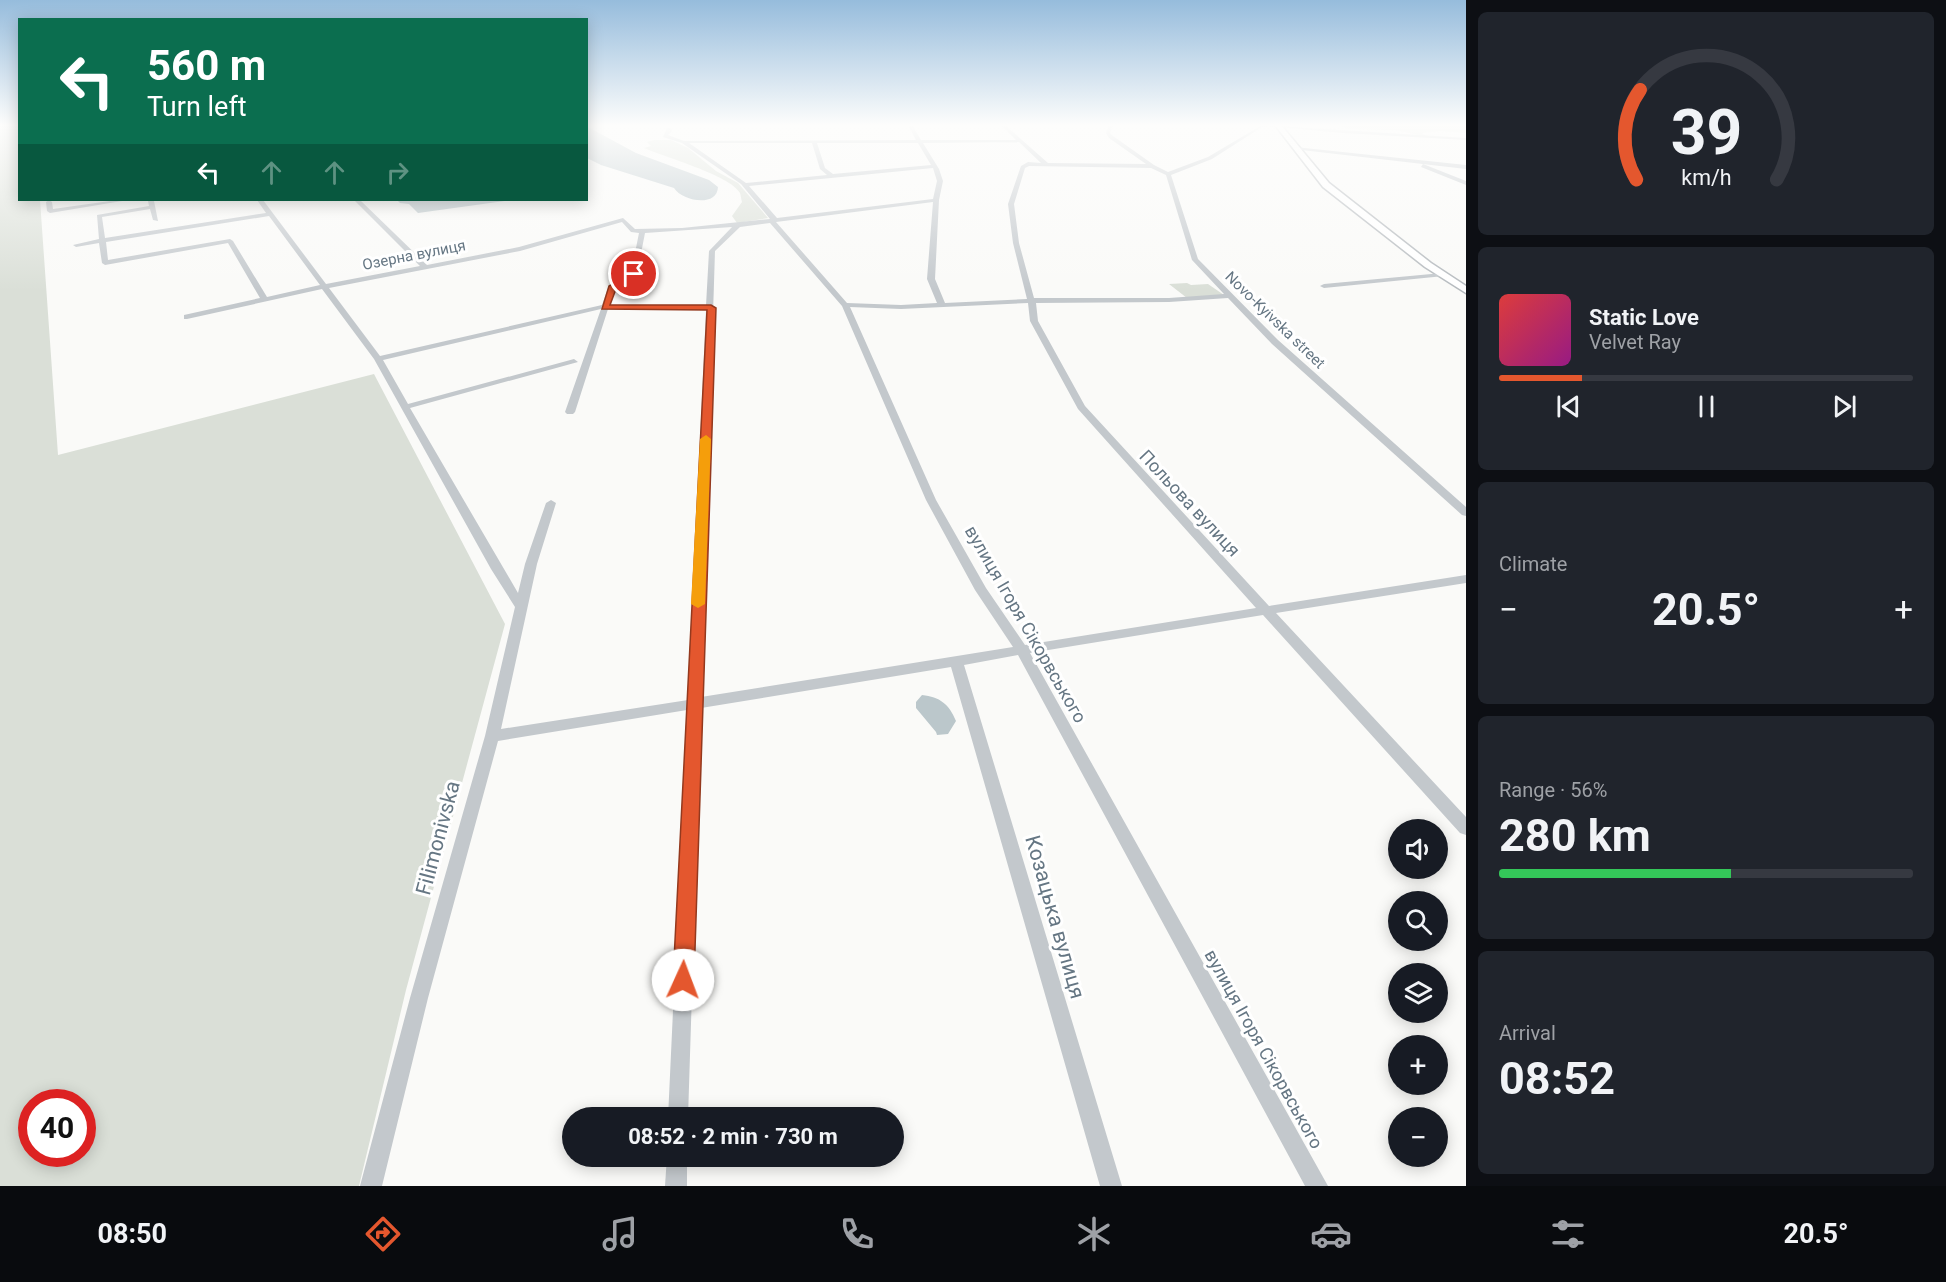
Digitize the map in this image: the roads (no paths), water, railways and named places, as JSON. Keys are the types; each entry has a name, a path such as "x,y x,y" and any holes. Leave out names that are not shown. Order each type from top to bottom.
{"main road":[{"path":"1321,180 1442,275 1466,290"}],"street":[{"name":"вулиця Ігоря Сікорвського","path":"738,180 774,218 772,221 844,305 931,500 981,590 1022,650 1317,1186"},
{"path":"745,185 790,180"},
{"path":"940,180 936,200 931,279 942,305"},
{"name":"Польова вулиця","path":"1018,180 1011,204 1016,243 1032,303 1034,321 1081,407 1119,452 1466,828"},
{"name":"Novo-Kyivska street","path":"1170,180 1195,260 1275,342 1466,513"},
{"path":"570,412 612,287 634,274 642,231 738,225 936,200"},
{"path":"49,202 50,211 118,201"},
{"path":"151,201 156,220"},
{"path":"261,201 322,287 378,359 496,569 522,608"},
{"path":"358,201 424,266"},
{"path":"153,207 99,216 105,263 230,241 265,300"},
{"path":"76,245 270,214"},
{"name":"Озерна вулиця","path":"187,317 424,266 520,249 623,220 633,231 642,231"},
{"path":"678,1107 712,251 738,225"},
{"path":"1324,286 1442,275"},
{"path":"844,305 1032,303 1044,300 1169,300 1229,296"},
{"path":"378,359 605,307 711,308"},
{"path":"405,407 574,362"},
{"name":"Filimonivska","path":"371,1186 419,998 492,736 531,564 551,503"},
{"path":"492,736 693,705 1266,609 1466,579"},
{"name":"Козацька вулиця","path":"956,661 1111,1186"},
{"path":"676,1186 677,1167"}]}
